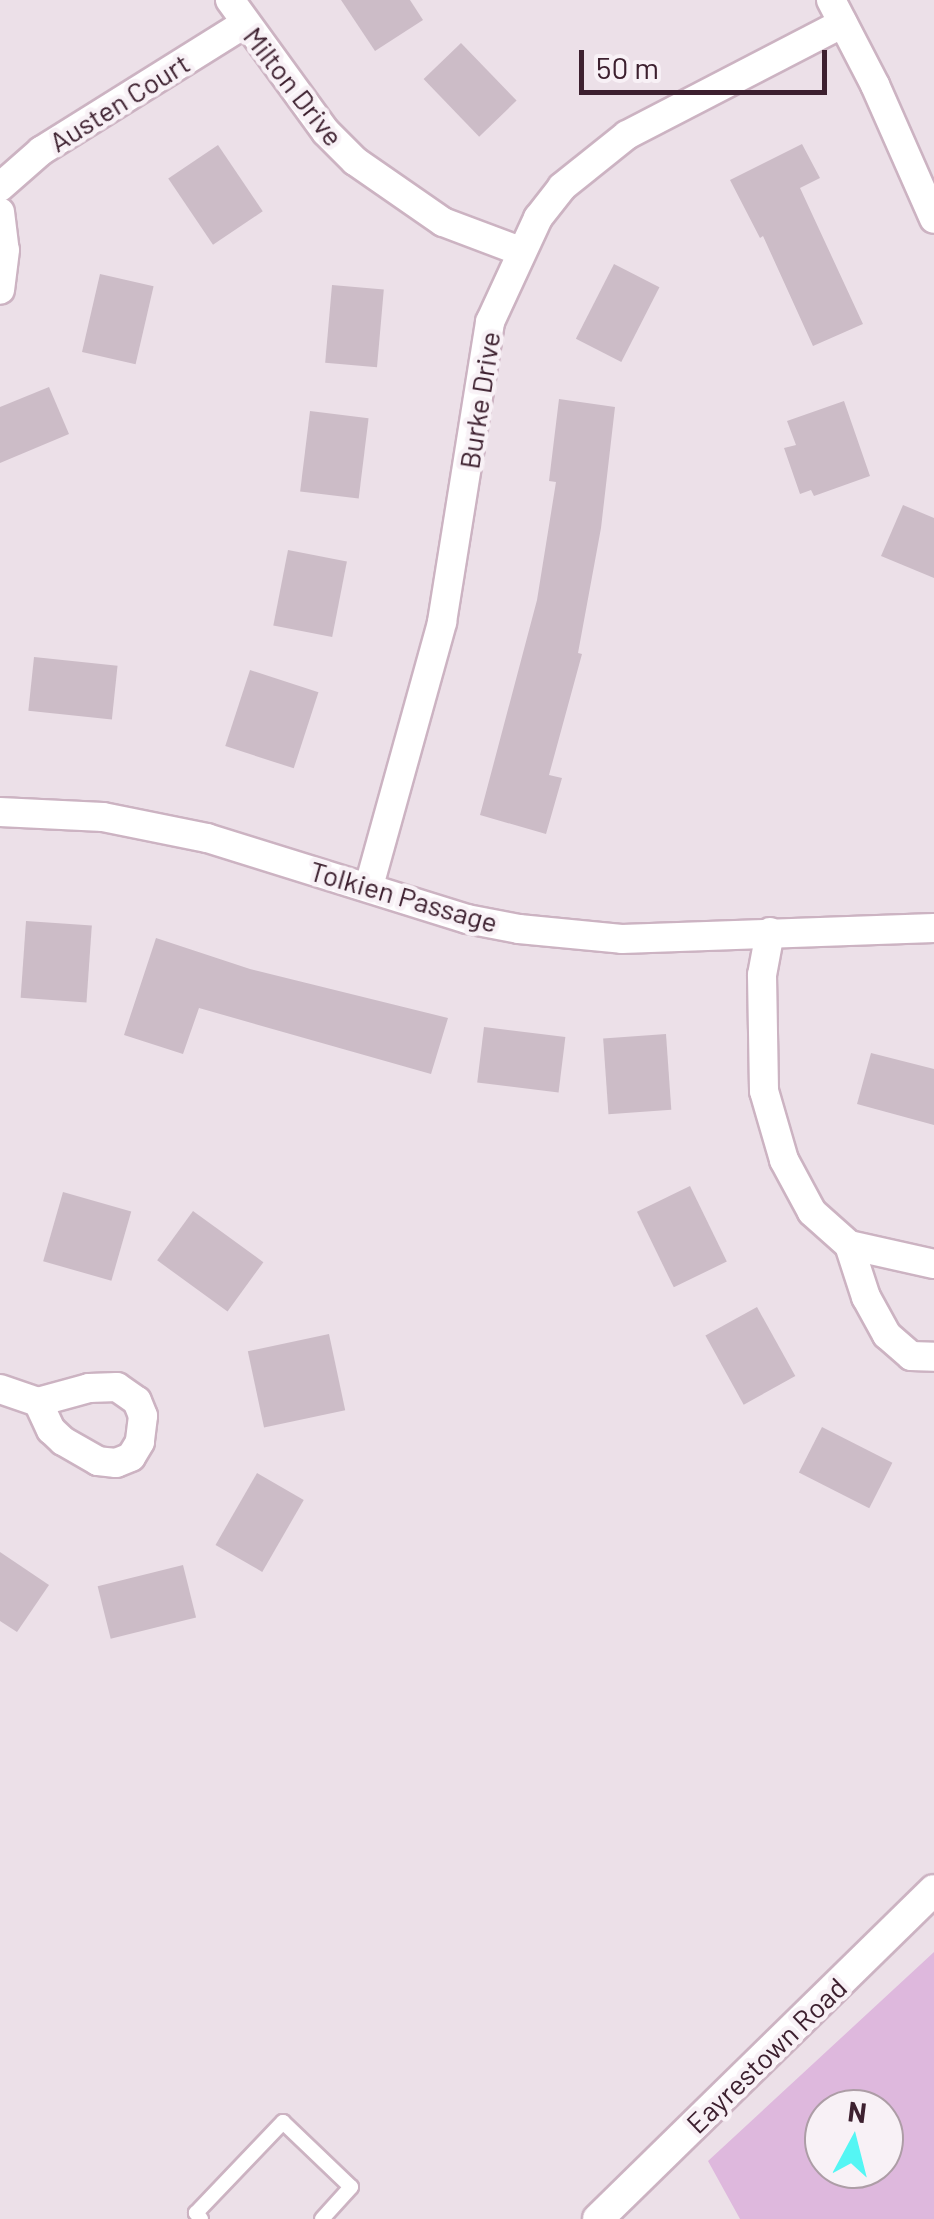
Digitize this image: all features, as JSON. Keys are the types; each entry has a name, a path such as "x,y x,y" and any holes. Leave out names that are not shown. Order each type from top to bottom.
{"street":[{"name":"Milton Drive","path":"237,12 326,132 355,161 443,222 520,251"},
{"name":"Austen Court","path":"0,187 41,151 237,12"},
{"path":"837,12 934,219"},
{"name":"Burke Drive","path":"370,886 442,622 490,322 520,251 562,186 592,158 837,12"},
{"path":"0,212 5,250 0,290"},
{"name":"Tolkien Passage","path":"0,812 57,812 156,827 370,886 467,920 571,935 622,939 934,928"},
{"path":"770,932 762,974 764,1091 796,1183 812,1212 849,1245 934,1264"},
{"path":"849,1245 866,1297 887,1335 911,1356 934,1357"},
{"path":"0,1389 38,1402"},
{"name":"Eayrestown Road","path":"598,2219 934,1890"}],"lane":[{"path":"201,2219 196,2213 283,2122 351,2187 322,2219"}],"shaded area":[{"path":"934,1952 934,2219 740,2219 708,2161"}],"building":[{"path":"341,0 410,0 423,20 375,51"},
{"path":"461,43 517,101 479,137 424,79"},
{"path":"802,144 820,178 800,188 863,324 813,346 763,236 760,238 730,180"},
{"path":"218,145 263,211 213,245 168,179"},
{"path":"614,264 659,287 621,362 576,339"},
{"path":"100,274 154,286 136,364 82,352"},
{"path":"332,285 384,290 377,367 325,363"},
{"path":"49,387 69,434 0,463 0,407"},
{"path":"559,399 615,407 601,528 578,653 582,654 549,775 562,778 546,834 480,815 537,600 556,482 549,481"},
{"path":"844,401 870,476 814,496 811,490 800,494 784,448 796,445 787,421"},
{"path":"310,411 369,418 359,499 300,491"},
{"path":"903,505 934,518 934,578 881,556"},
{"path":"288,550 347,561 332,637 273,626"},
{"path":"34,657 118,666 112,719 28,711"},
{"path":"250,670 318,692 294,768 225,746"},
{"path":"26,921 92,926 86,1002 21,998"},
{"path":"156,938 250,969 448,1018 431,1074 199,1008 183,1054 124,1035"},
{"path":"484,1027 565,1037 559,1093 477,1083"},
{"path":"666,1034 671,1110 608,1114 603,1038"},
{"path":"871,1053 934,1069 934,1125 857,1104"},
{"path":"690,1186 727,1261 674,1287 637,1212"},
{"path":"63,1192 131,1212 111,1281 43,1261"},
{"path":"193,1211 263,1262 228,1311 157,1260"},
{"path":"757,1307 795,1376 744,1405 705,1336"},
{"path":"329,1334 345,1410 264,1428 248,1351"},
{"path":"822,1427 892,1463 869,1508 799,1472"},
{"path":"257,1473 304,1500 262,1572 216,1545"},
{"path":"0,1552 49,1585 17,1632 0,1621"},
{"path":"183,1565 196,1617 111,1639 98,1586"}]}
